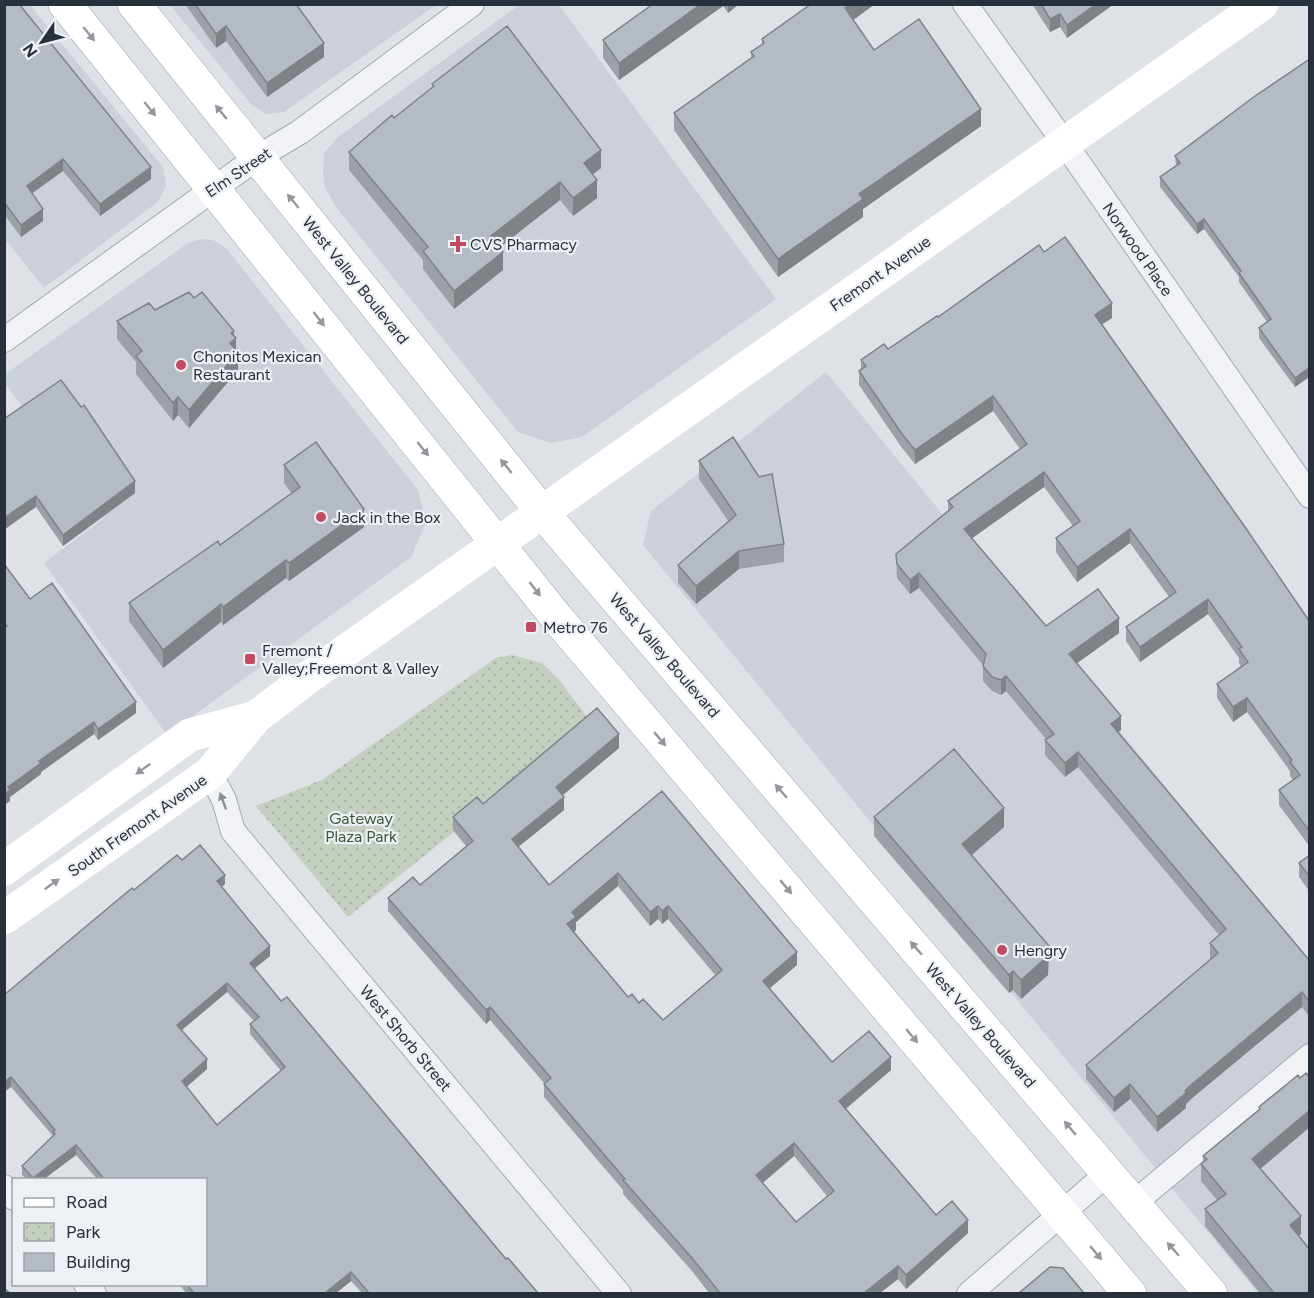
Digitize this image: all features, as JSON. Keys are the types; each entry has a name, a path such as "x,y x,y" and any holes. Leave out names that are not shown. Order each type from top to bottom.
{"main road":[{"path":"65,4 557,618 1130,1293"},
{"name":"West Valley Boulevard","path":"134,4 542,512 1212,1293"},
{"name":"Fremont Avenue","path":"498,543 848,295 1066,145 1262,4"},
{"name":"South Fremont Avenue","path":"4,918 210,773 256,717 498,543"},
{"name":"South Fremont Avenue","path":"4,869 190,735 256,717"}],"street":[{"name":"Elm Street","path":"4,340 258,157 294,136 472,4"},
{"name":"Norwood Place","path":"965,4 1309,494"},
{"name":"West Shorb Street","path":"210,773 224,800 234,831 620,1293"},
{"path":"1134,1203 1310,1056"},
{"path":"969,1293 1108,1173"}],"shaded area":[{"path":"4,5 30,5 163,167 166,186 159,201 44,288 5,239"},
{"path":"170,5 436,5 284,112 266,114 252,105"},
{"path":"519,5 559,5 776,299 582,437 551,443 518,432 336,207 325,187 323,174 324,153 338,137"},
{"path":"200,239 213,240 226,248 418,490 426,523 411,557 167,735 44,563 104,518 5,383 4,375 188,243"},
{"path":"826,372 1309,962 1309,1293 1258,1293 643,545 651,511"}],"green space":[{"name":"Gateway Plaza Park","path":"512,655 542,663 560,681 591,722 348,917 256,806 322,780 496,658"}],"building":[{"path":"4,4 19,4 151,167 100,204 63,159 27,186 43,209 21,225 4,202"},
{"path":"195,4 296,4 324,43 267,83 226,26 216,34"},
{"path":"653,4 701,4 619,63 603,40"},
{"path":"811,4 851,4 845,8 874,50 919,19 981,109 859,194 863,199 778,259 674,113 754,56 751,52 764,43 762,39"},
{"path":"1041,4 1096,4 1067,25 1060,14 1050,19"},
{"path":"507,26 601,150 584,163 597,180 573,198 560,182 491,236 503,252 454,291 423,251 428,247 349,152 392,115 394,118 434,86 432,84"},
{"path":"1310,59 1310,368 1295,378 1259,328 1271,319 1239,273 1241,271 1204,219 1197,224 1160,177 1180,163 1175,156 1255,96"},
{"path":"1065,237 1112,303 1095,315 1310,622 1310,832 1279,790 1300,775 1290,762 1292,760 1247,698 1233,707 1217,684 1248,662 1239,649 1242,647 1208,599 1140,647 1126,627 1176,592 1130,529 1077,567 1056,538 1080,521 1044,472 964,529 1046,626 1098,589 1119,618 1069,654 1121,716 1111,724 1310,961 1310,1002 1302,992 1191,1085 1185,1091 1186,1093 1157,1117 1130,1084 1114,1098 1086,1065 1218,953 1210,943 1226,929 1078,752 1065,763 1045,740 1054,734 1006,676 1001,680 992,677 983,666 986,654 919,573 910,580 897,564 896,554 953,507 948,501 1027,444 993,396 915,450 859,371 866,366 861,360 884,344 888,349 938,317 1039,245 1044,252"},
{"path":"189,292 194,298 202,292 234,331 231,333 236,338 230,343 238,352 189,410 178,397 173,403 136,356 142,351 117,321 149,303 155,310"},
{"path":"61,380 81,407 84,405 135,481 63,535 36,496 4,518 4,419"},
{"path":"733,437 759,477 772,474 784,544 739,551 696,586 678,565 736,515 699,461"},
{"path":"316,442 364,509 289,563 286,560 223,607 221,604 163,650 129,603 218,541 220,545 300,487 284,465"},
{"path":"4,564 30,599 52,583 136,702 98,729 94,722 39,761 41,763 8,787 10,790 4,794 4,627 7,626 4,623"},
{"path":"597,708 619,734 556,787 564,797 512,839 549,885 662,791 797,952 763,981 832,1062 869,1031 891,1057 839,1101 936,1215 952,1201 968,1220 906,1275 898,1266 864,1293 720,1293 544,1084 551,1078 490,1007 486,1010 388,898 413,877 420,885 473,841 453,817 477,797 483,804","holes":["618,873 650,912 658,906 662,911 668,906 722,970 663,1020 643,999 639,1003 632,994 628,997 567,924 576,917 572,912","794,1143 834,1191 796,1222 756,1175"]},
{"path":"954,749 1004,808 962,844 1049,946 1044,951 1048,956 1021,980 1013,971 1009,975 874,817"},
{"path":"200,845 225,875 217,881 270,946 250,963 281,1001 287,997 506,1259 508,1258 538,1293 369,1293 351,1272 325,1293 194,1293 188,1286 207,1286 207,1178 103,1178 76,1145 33,1178 22,1166 55,1134 53,1131 55,1130 11,1077 4,1082 4,995 132,888 134,890 177,855 182,860","holes":["227,983 259,1017 250,1024 285,1067 217,1125 182,1081 207,1059 177,1025"]},
{"path":"1310,855 1310,877 1299,863"},
{"path":"1306,1073 1310,1078 1310,1110 1252,1159 1301,1216 1290,1225 1310,1250 1310,1293 1274,1293 1205,1209 1226,1194 1201,1164 1207,1159 1203,1156 1260,1109 1259,1107 1298,1075 1300,1078"},
{"path":"1050,1267 1063,1268 1084,1293 1019,1293"}],"place":[{"name":"CVS Pharmacy","path":"458,244"},
{"name":"Chonitos Mexican Restaurant","path":"181,365"},
{"name":"Jack in the Box","path":"321,517"},
{"name":"Metro 76","path":"531,627"},
{"name":"Fremont / Valley;Freemont & Valley","path":"250,659"},
{"name":"Hengry","path":"1002,950"}]}
